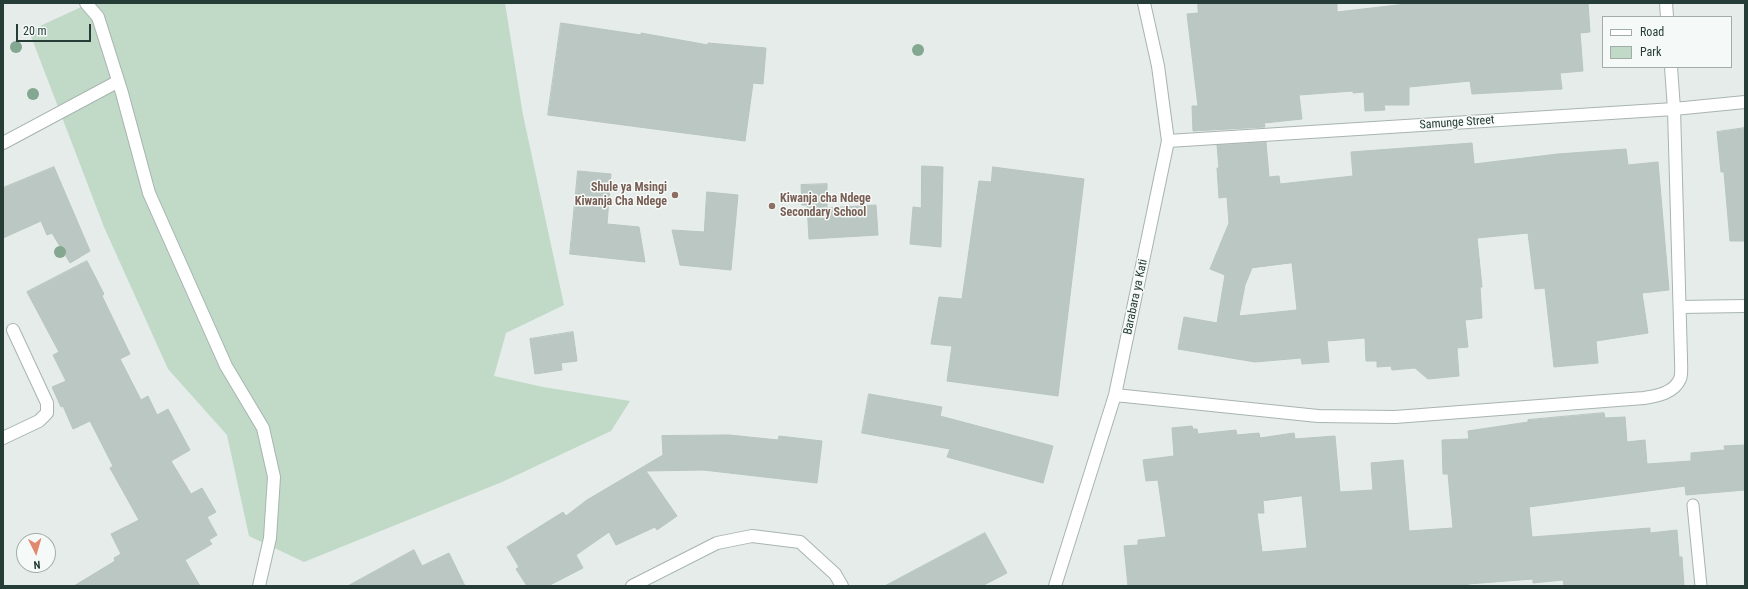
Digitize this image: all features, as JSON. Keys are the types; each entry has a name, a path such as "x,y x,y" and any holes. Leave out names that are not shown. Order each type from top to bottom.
{"street":[{"path":"86,3 98,17 149,193 226,366 263,428 274,477 270,538 259,586"},
{"name":"Barabara ya Kati","path":"1055,586 1115,395 1168,141 1158,66 1144,3"},
{"path":"1666,3 1667,16"},
{"path":"1115,395 1318,416 1395,417 1660,396 1673,389 1680,379 1681,359 1674,109 1671,68"},
{"path":"3,143 118,82"},
{"name":"Samunge Street","path":"1168,141 1674,109 1745,102"},
{"path":"1680,307 1745,306"},
{"path":"3,438 39,421 47,413 47,403 13,330"},
{"path":"632,586 718,543 752,536 800,542 835,574 842,586"}],"lane":[{"path":"1693,505 1701,586"}],"green space":[{"path":"90,3 505,3 523,115 564,305 506,333 494,376 543,387 630,401 611,431 502,482 304,562 249,536 227,435 168,369 104,227 29,31"}],"building":[{"path":"1198,3 1337,3 1337,12 1415,3 1588,3 1590,32 1580,33 1583,71 1560,73 1562,89 1472,94 1470,81 1409,87 1409,105 1384,105 1385,110 1365,111 1364,92 1353,93 1353,91 1299,95 1302,119 1264,123 1265,127 1193,131 1192,106 1198,106 1187,14 1198,13"},
{"path":"561,23 641,35 641,33 708,45 708,43 766,48 763,84 753,83 745,141 548,115"},
{"path":"1745,128 1745,241 1730,241 1724,172 1721,172 1717,132"},
{"path":"1266,142 1269,177 1279,176 1280,184 1353,176 1351,152 1472,143 1474,164 1558,154 1626,149 1628,165 1658,162 1669,290 1642,293 1648,333 1596,341 1598,363 1554,367 1545,288 1535,289 1528,233 1477,238 1482,287 1480,287 1482,318 1465,320 1468,347 1457,348 1459,376 1428,379 1415,368 1392,370 1391,366 1377,367 1377,361 1366,361 1365,338 1327,341 1329,362 1302,364 1301,358 1255,362 1178,349 1184,317 1217,323 1225,275 1210,269 1229,223 1227,197 1219,198 1217,145","holes":["1292,263 1297,310 1239,316 1245,285 1252,268"]},
{"path":"922,166 943,167 941,247 910,244 913,207 921,208"},
{"path":"54,167 90,251 70,263 52,233 47,235 41,221 3,238 3,188"},
{"path":"993,167 1084,179 1058,396 947,381 952,346 931,344 939,297 962,299 979,181 991,182"},
{"path":"578,171 611,174 607,224 639,227 645,262 570,254"},
{"path":"827,184 827,208 876,205 878,235 809,239 807,205 802,205 801,185"},
{"path":"707,192 738,195 731,270 680,265 672,230 704,232"},
{"path":"87,261 104,294 102,296 130,354 120,359 141,400 148,396 157,415 168,409 190,450 171,461 191,494 202,488 216,512 207,517 217,535 209,540 212,544 185,560 200,586 74,586 115,561 114,558 121,554 111,534 139,520 110,468 113,466 90,421 73,429 63,406 61,407 52,387 66,381 53,355 59,352 27,292"},
{"path":"573,332 577,361 561,363 562,370 535,374 530,339"},
{"path":"869,394 942,407 940,416 1053,446 1043,483 947,457 950,449 862,433"},
{"path":"1604,413 1605,418 1625,417 1627,442 1645,440 1647,464 1691,461 1691,453 1725,450 1724,446 1745,445 1745,490 1686,495 1685,486 1529,507 1532,537 1650,528 1650,533 1677,530 1679,557 1682,557 1684,586 1564,586 1563,580 1533,583 1533,579 1468,584 1468,586 1128,586 1124,546 1138,545 1138,540 1166,537 1158,480 1146,481 1143,460 1174,456 1172,428 1192,426 1193,429 1197,429 1198,434 1236,430 1237,435 1259,433 1260,438 1294,433 1295,439 1335,436 1340,492 1373,490 1371,463 1403,460 1409,531 1453,528 1448,474 1443,474 1442,440 1469,439 1468,431 1528,422 1528,420","holes":["1302,496 1307,548 1262,552 1257,513 1264,513 1263,501"]},
{"path":"729,435 778,440 779,436 822,441 817,483 703,470 646,471 677,516 657,530 655,527 616,545 609,532 576,555 583,568 548,586 527,586 516,569 519,567 507,547 563,512 566,516 587,500 663,455 662,436"},
{"path":"985,533 1007,573 982,586 885,586"},
{"path":"414,550 422,566 449,553 465,586 348,586"}],"place":[{"name":"Shule ya Msingi Kiwanja Cha Ndege","path":"675,195"},
{"name":"Kiwanja cha Ndege Secondary School","path":"772,206"}]}
